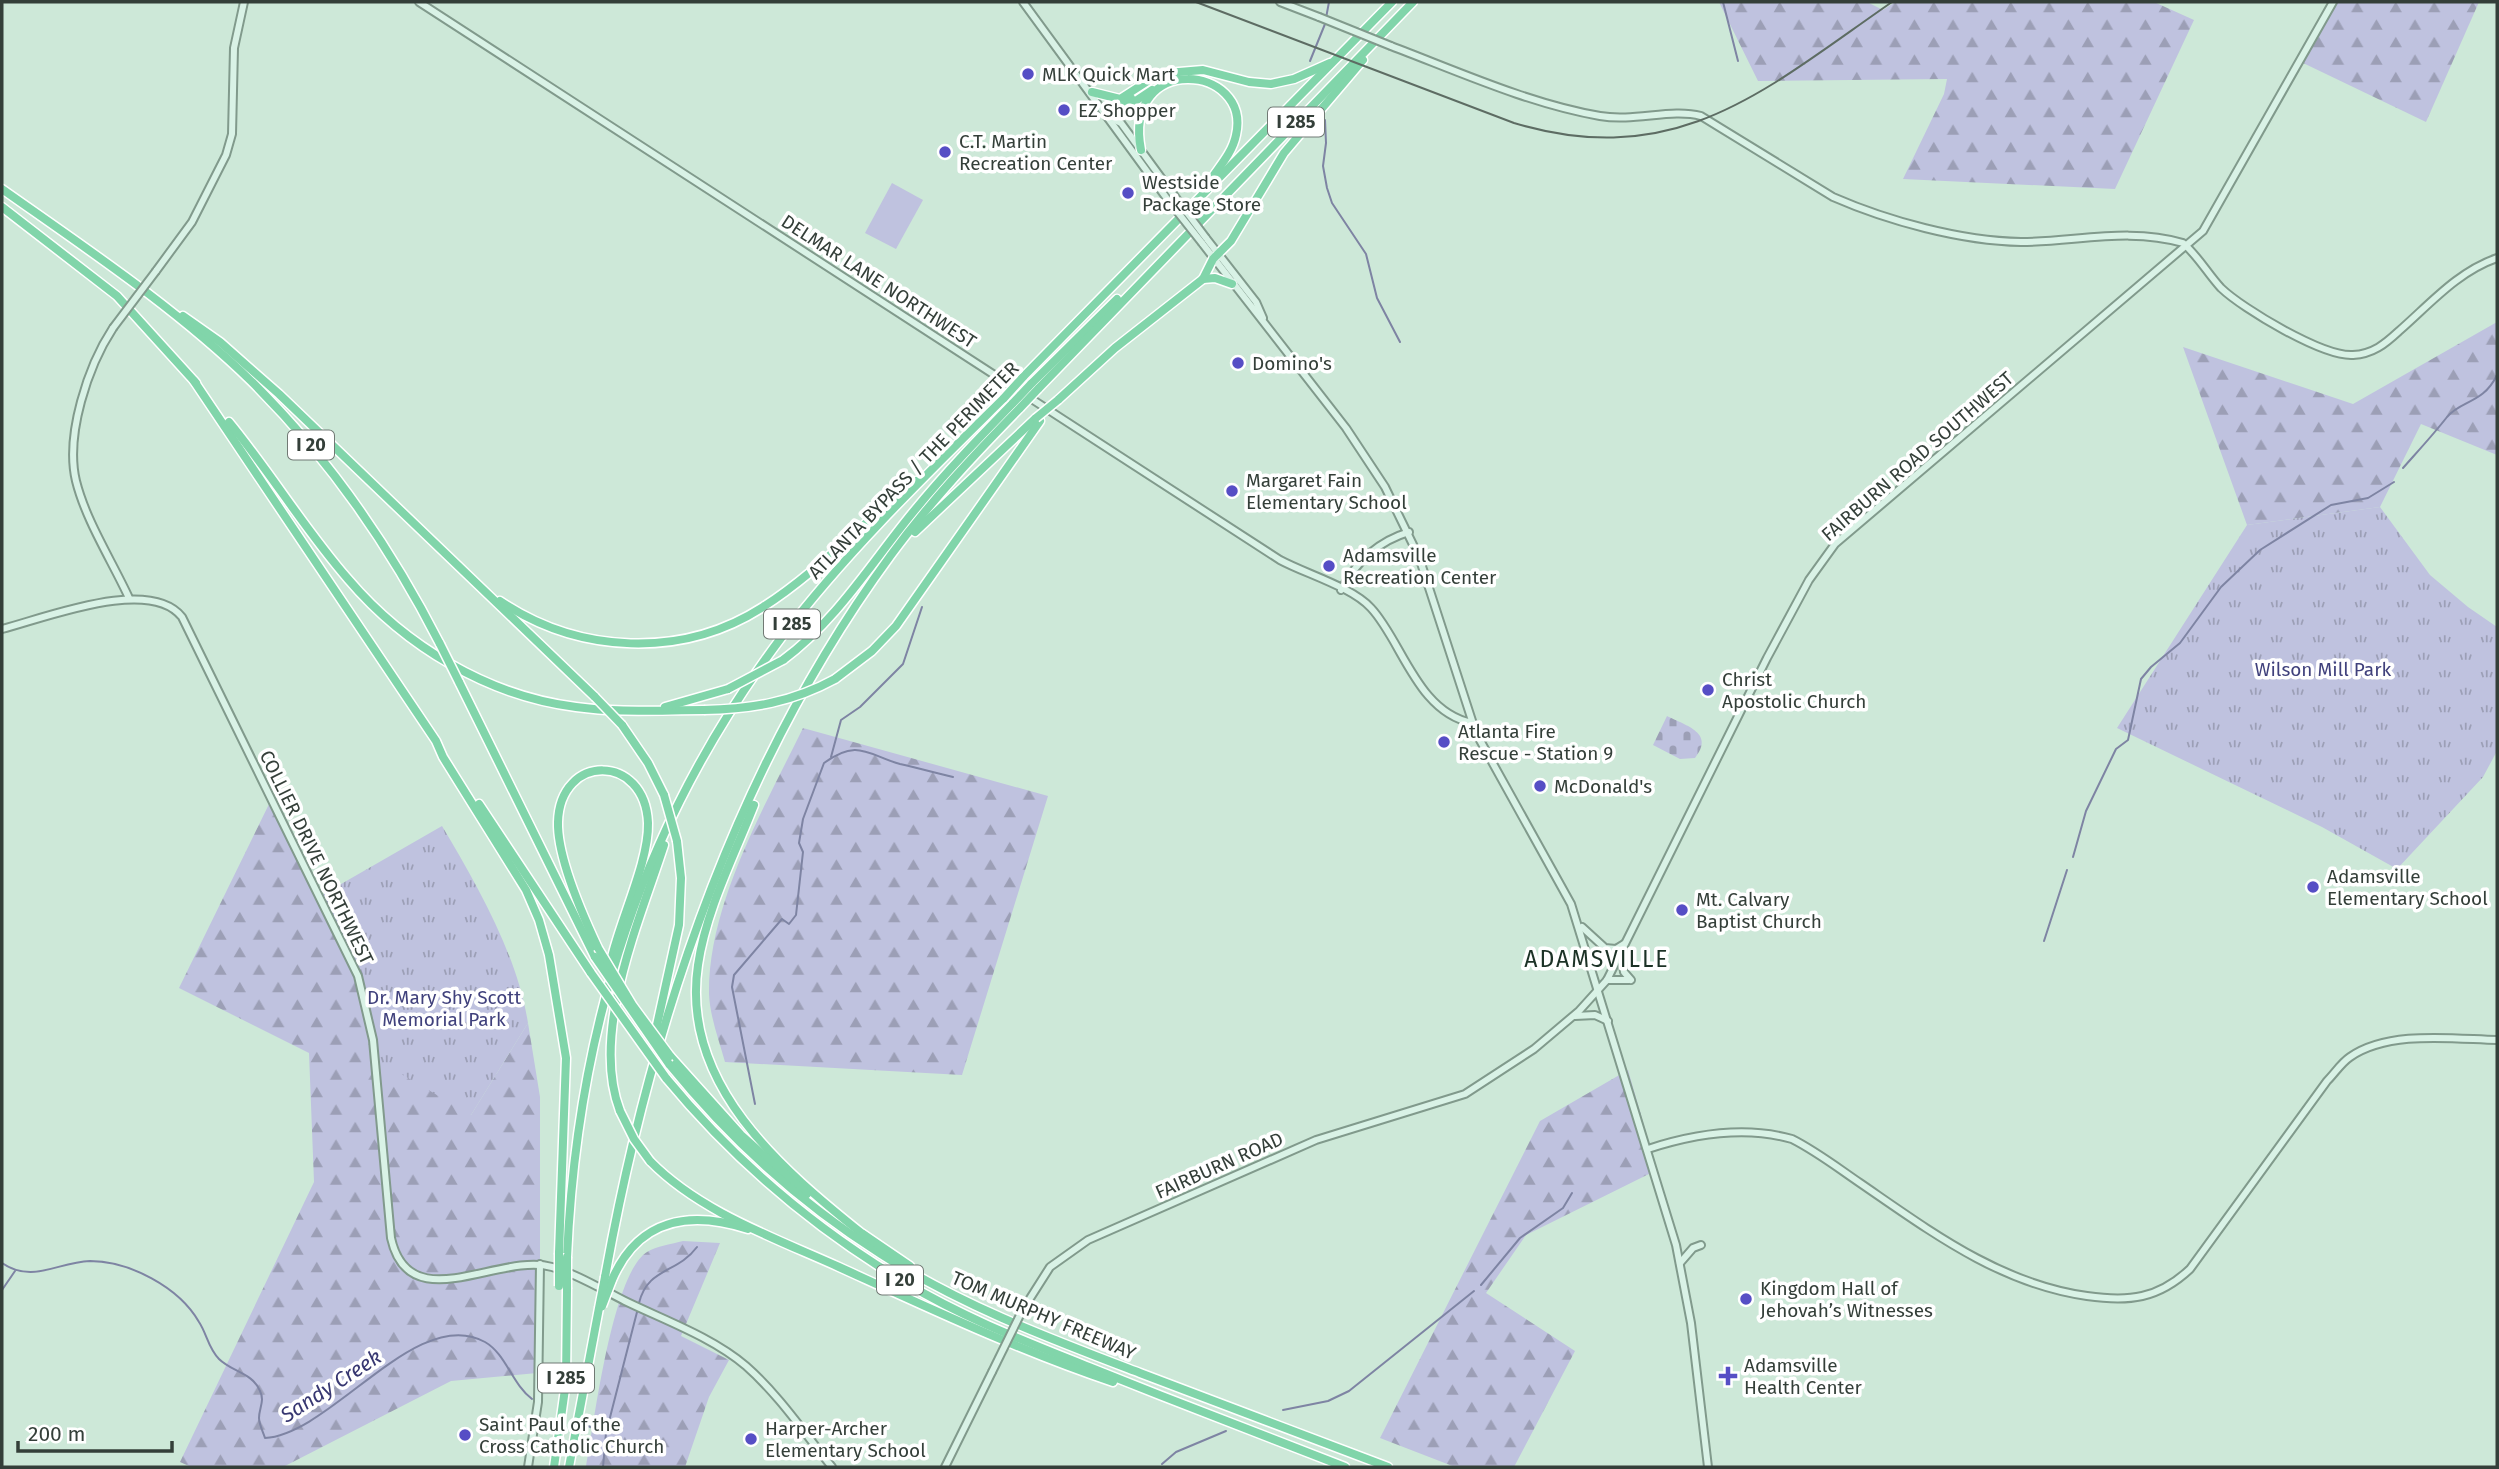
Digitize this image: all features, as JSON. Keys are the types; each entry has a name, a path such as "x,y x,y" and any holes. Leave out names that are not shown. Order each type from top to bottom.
{"highway":[{"name":"ATLANTA BYPASS / THE PERIMETER","path":"554,1467 564,1403 567,1311 563,1287 563,1255 581,1103 603,999 642,886 674,813 720,728 782,637 853,552 1392,2"},
{"name":"ATLANTA BYPASS / THE PERIMETER","path":"608,1279 628,1160 657,1044 719,872 776,748 843,627 891,556 946,487 1017,406 1413,2"},
{"path":"891,556 1115,348 1202,279 1216,256 1231,241 1284,153 1389,27"},
{"path":"1091,92 1120,99 1158,76 1203,70 1249,82 1271,83 1294,79 1335,60"},
{"path":"1110,117 1151,84 1176,73"},
{"path":"1110,117 1156,89 1181,78 1203,80 1223,93 1235,112 1237,128 1234,142 1200,197"},
{"path":"1141,150 1140,117 1156,89"},
{"name":"I 20","path":"2,189 136,286 233,364 318,453 382,540 440,643 595,957 635,1019 670,1060"},
{"name":"I 20","path":"2,207 106,286 157,337 194,381 436,741"},
{"path":"1202,279 1215,278 1232,284"},
{"path":"136,286 207,332 245,363 622,725 648,763 664,795 677,841 681,911 657,1025 657,1044"},
{"path":"194,381 241,437 347,578 377,610 410,637 464,671 523,696 568,706 634,711 704,710 768,705 807,693 835,679 872,651 896,626 1038,420"},
{"path":"634,711 669,706 728,689 783,660 811,638 842,606 928,494 1017,406"},
{"path":"464,571 512,608 567,634 619,644 684,640 732,624 772,601 942,459"},
{"path":"436,741 443,757 534,904 549,956 566,1058 563,1255"},
{"name":"TOM MURPHY FREEWAY","path":"436,741 591,973 666,1077 710,1128 768,1183 825,1230 934,1299 996,1329 1345,1467"},
{"path":"776,748 701,947 696,989 698,1020 715,1075 742,1119 788,1170 865,1236"},
{"path":"603,999 615,942 648,834 646,810 640,792 627,777 609,770 590,772 570,785 562,799 558,823 563,854 598,948 633,1006 670,1060 758,1152 810,1196 865,1236 972,1304"},
{"path":"674,813 612,1021 611,1073 620,1111 634,1139 650,1161 696,1198 976,1331 1068,1367 1183,1405"},
{"name":"TOM MURPHY FREEWAY","path":"670,1060 747,1149 814,1208 895,1263 972,1304 1045,1336 1388,1467"},
{"path":"608,1279 637,1242 654,1230 678,1221 723,1222 784,1242"},
{"name":"I 285","path":"569,1467 608,1279"}],"street":[{"path":"129,598 81,495 73,458 91,367 113,328 192,222 226,155 232,134 234,48 244,2"},
{"name":"DELMAR LANE NORTHWEST","path":"419,2 1280,560 1371,608 1412,674 1431,696 1455,717 1472,723"},
{"path":"1023,2 1110,117 1114,128 1256,302 1264,320"},
{"path":"1280,2 1492,85 1597,116 1625,120 1681,113 1701,116 1833,197 1855,206 1965,237 2026,242 2115,235 2177,242 2188,247 2219,286 2245,307 2325,350 2347,356 2366,354 2383,345 2447,287 2497,258"},
{"name":"FAIRBURN ROAD SOUTHWEST","path":"1599,992 1607,981 1767,658 1820,562 1835,544 2188,247 2217,209 2333,2"},
{"path":"1110,117 1121,123 1171,197"},
{"path":"1216,256 1232,284 1264,320 1359,446 1409,532 1430,586 1472,723 1560,880 1579,924 1680,1263 1691,1323 1708,1467"},
{"path":"1341,590 1375,547 1387,538 1409,532"},
{"name":"COLLIER DRIVE NORTHWEST","path":"2,629 129,598 161,601 182,617 358,976 372,1028 391,1238 397,1258 407,1270 431,1280 452,1279 514,1265 540,1264 565,1271 734,1357 766,1387 832,1467"},
{"path":"1579,924 1605,948 1616,949 1625,943"},
{"path":"1607,981 1631,980 1621,964 1621,951"},
{"name":"FAIRBURN ROAD","path":"945,1467 1023,1311 1050,1267 1088,1240 1339,1131 1465,1094 1534,1049 1599,992"},
{"path":"1574,1016 1595,1015 1608,1021"},
{"path":"1648,1149 1697,1136 1775,1134 1806,1146 1944,1240 2010,1275 2070,1294 2104,1298 2148,1297 2165,1289 2190,1269 2328,1081 2350,1057 2375,1046 2415,1040 2497,1040"},
{"path":"1680,1263 1693,1248 1701,1245"},
{"path":"528,1467 538,1402 540,1264"}],"green space":[{"path":"1719,2 1867,2 1883,10 1895,2 2154,2 2194,20 2115,189 1903,179 1944,94 1947,79 1758,81"},
{"path":"2334,2 2479,2 2426,122 2301,62"},
{"path":"892,183 923,200 896,249 865,233"},
{"path":"2497,322 2497,455 2421,424 2380,507 2247,525 2183,347 2353,404"},
{"name":"Wilson Mill Park","path":"2380,507 2430,575 2497,627 2497,751 2483,777 2397,869 2322,827 2117,728 2247,525"},
{"path":"1667,716 1690,727 1700,736 1702,742 1695,758 1680,759 1653,745"},
{"path":"803,728 1048,796 962,1075 725,1062 709,994 711,960 718,926 741,857"},
{"path":"272,798 322,895 471,1115 528,1023 540,1097 540,1336 537,1373 451,1381 283,1467 191,1467 180,1462 314,1182 309,1053 179,988"},
{"name":"Dr. Mary Shy Scott Memorial Park","path":"442,826 482,896 505,946 523,997 528,1023 471,1115 374,1058 360,975 322,895"},
{"path":"1628,1070 1657,1170 1526,1235 1486,1293 1575,1351 1514,1467 1455,1467 1380,1438 1540,1121"},
{"path":"683,1241 720,1243 681,1336 729,1360 709,1397 685,1467 586,1467 606,1352 624,1289 635,1266 647,1252"}],"waterway":[{"path":"1326,18 1329,2"},
{"path":"1723,2 1738,61"},
{"path":"1310,61 1325,24"},
{"path":"1325,120 1323,166 1332,203 1366,254 1377,298 1400,342"},
{"path":"2403,468 2447,417 2459,407 2479,397 2497,375"},
{"path":"2073,857 2086,811 2116,749 2128,740 2141,679 2151,667 2180,643 2221,587 2260,550 2331,505 2368,498 2394,482"},
{"path":"831,757 841,720 860,707 903,664 922,607"},
{"path":"755,1104 732,987 734,975 782,919 789,924 796,915 803,852 799,843 803,819 824,763 836,755 855,750 953,777"},
{"path":"2044,941 2067,870"},
{"path":"1481,1285 1520,1238 1563,1208 1572,1193"},
{"path":"639,1303 649,1283 681,1262 697,1247"},
{"name":"Sandy Creek","path":"2,1263 13,1269 35,1272 78,1262 105,1262 136,1271 166,1287 190,1309 219,1359 257,1385 262,1398 259,1420 265,1438 291,1431 318,1416 403,1355 431,1340 459,1335 485,1342 492,1347 532,1399"},
{"path":"2,1290 15,1271"},
{"path":"1283,1410 1328,1401 1349,1391 1474,1291"},
{"path":"603,1467 606,1433 637,1312"},
{"name":"Sandy Creek","path":"588,1426 605,1433"},
{"path":"1162,1464 1176,1452 1226,1431"}],"railway":[{"path":"1196,2 1514,123 1572,135 1625,137 1672,129 1717,114 1803,64 1892,2"}],"place":[{"name":"MLK Quick Mart","path":"1028,74"},
{"name":"EZ Shopper","path":"1064,110"},
{"name":"C.T. Martin Recreation Center","path":"945,152"},
{"name":"Westside Package Store","path":"1128,193"},
{"name":"Domino's","path":"1238,363"},
{"name":"Margaret Fain Elementary School","path":"1232,491"},
{"name":"Adamsville Recreation Center","path":"1329,566"},
{"name":"Christ Apostolic Church","path":"1708,690"},
{"name":"Atlanta Fire Rescue - Station 9","path":"1444,742"},
{"name":"McDonald's","path":"1540,786"},
{"name":"Adamsville Elementary School","path":"2313,887"},
{"name":"Mt. Calvary Baptist Church","path":"1682,910"},
{"name":"Kingdom Hall of Jehovah’s Witnesses","path":"1746,1299"},
{"name":"Adamsville Health Center","path":"1728,1376"},
{"name":"Saint Paul of the Cross Catholic Church","path":"465,1435"},
{"name":"Harper-Archer Elementary School","path":"751,1439"}],"district":[{"name":"ADAMSVILLE","path":"1597,959"}]}
